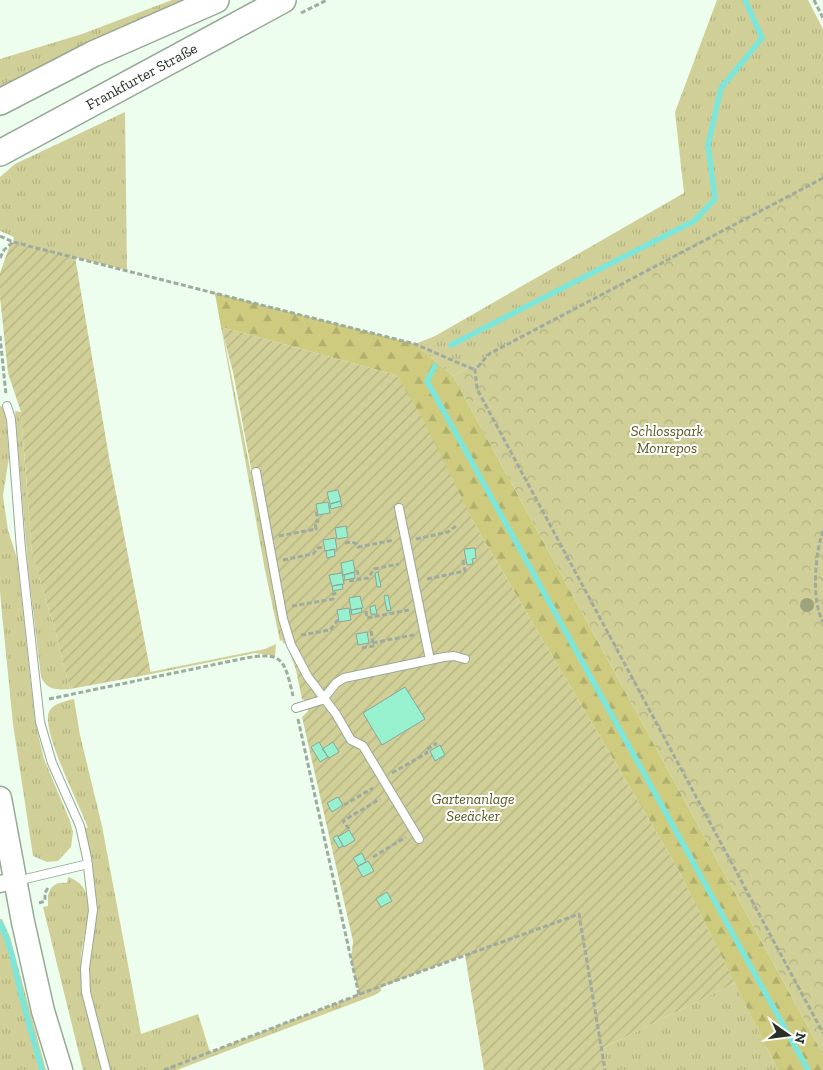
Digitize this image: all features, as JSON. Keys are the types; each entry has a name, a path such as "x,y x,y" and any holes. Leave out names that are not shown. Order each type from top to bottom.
{"main road":[{"path":"0,102 93,54 216,0"},
{"name":"Frankfurter Straße","path":"0,153 283,0"},
{"path":"0,798 8,883 61,1070"}],"lane":[{"path":"7,406 11,419 21,550 40,722 47,751 80,826 88,864 93,910 85,968 86,992 106,1070"},
{"path":"256,472 288,638 305,671 352,740 363,746 419,839"},
{"path":"399,508 430,660"},
{"path":"296,708 325,698 336,683 344,678 454,656 464,659"},
{"path":"8,883 88,864"}],"path":[{"path":"814,0 823,18"},
{"path":"823,178 489,354 475,370 477,389 823,1033"},
{"path":"0,236 14,242 414,344 475,370"},
{"path":"0,258 4,250 14,242"},
{"path":"0,336 7,406"},
{"path":"268,538 316,529 314,522 318,521 316,511"},
{"path":"345,543 351,542 357,544 358,547 448,532 456,526"},
{"path":"823,531 814,584 820,616 823,622"},
{"path":"273,562 313,554 318,548 322,547"},
{"path":"414,582 465,571 463,560"},
{"path":"349,581 368,578 374,569 410,562"},
{"path":"357,570 359,579"},
{"path":"282,608 333,599 333,594 338,593"},
{"path":"366,611 367,618 419,607"},
{"path":"288,638 330,630 337,621 336,618"},
{"path":"362,648 373,646 371,631"},
{"path":"374,643 424,633"},
{"path":"38,700 266,655 275,656 283,663 288,672 359,994"},
{"path":"344,805 427,753 426,750 438,743"},
{"path":"349,829 343,820 391,792"},
{"path":"374,857 415,831"},
{"path":"164,1070 359,994 579,914 604,1070"}],"green space":[{"path":"172,0 216,0 0,102 0,59 82,34"},
{"path":"717,0 808,0 823,29 823,173 453,376 415,344 435,336 684,193 675,112"},
{"path":"125,112 127,270 13,242 14,237 0,231 0,177 15,164"},
{"name":"Schlosspark Monrepos","path":"823,172 823,1054 453,376"},
{"path":"13,242 75,257 109,457 151,674 70,689 32,553 21,412 8,373 0,297 0,273 10,245"},
{"path":"215,293 284,644 282,640 280,641 265,570"},
{"path":"215,293 415,344 453,376 823,1054 823,1070 778,1070 678,869 475,525 396,375 221,327"},
{"name":"Gartenanlage Seeäcker","path":"221,327 396,375 421,415 475,525 678,869 735,983 601,1049 605,1070 484,1070 465,955 359,995 351,961 353,941 302,717 308,711 306,701 302,699 296,670 281,628 233,372"},
{"path":"0,406 5,408 9,457 3,496 8,530 17,558 35,721 44,759 73,832 71,847 58,861 47,862 33,856 13,724 0,591"},
{"path":"15,411 21,412 32,553 70,689 49,687 41,677 28,568"},
{"path":"276,644 275,656 255,653 151,674 150,672 265,649"},
{"path":"74,699 80,735 102,826 141,1034 198,1014 210,1052 381,986 381,991 375,995 177,1070 83,1070 43,907 48,906 48,896 51,888 57,884 67,883 68,877 79,883 85,891 88,901 88,912 81,960 84,977 92,922 80,826 88,828 55,749 48,719 50,710 55,706"},
{"path":"0,919 2,919 10,937 46,1070 0,1070"},
{"path":"735,983 778,1070 605,1070 601,1049"}],"building":[{"path":"338,490 341,501 330,504 327,492"},
{"path":"340,501 342,506 331,509 330,504"},
{"path":"328,502 330,513 318,515 316,504"},
{"path":"346,526 348,537 337,539 335,528"},
{"path":"335,538 337,549 325,551 323,540"},
{"path":"475,548 476,558 472,559 473,564 467,565 464,549"},
{"path":"334,549 335,556 327,558 326,551"},
{"path":"353,560 355,572 343,575 341,563"},
{"path":"354,572 355,578 345,580 344,575"},
{"path":"378,572 381,587 377,587 375,573"},
{"path":"342,573 344,584 332,586 329,575"},
{"path":"342,584 343,589 333,591 332,586"},
{"path":"388,595 391,610 387,611 384,596"},
{"path":"360,596 363,608 351,610 349,598"},
{"path":"375,605 377,614 371,614 370,607"},
{"path":"349,608 351,620 339,622 337,610"},
{"path":"361,608 362,612 352,615 351,610"},
{"path":"367,632 369,643 358,645 356,634"},
{"path":"405,687 425,719 382,745 363,713"},
{"path":"319,742 328,757 320,762 311,747"},
{"path":"333,742 339,752 329,758 322,749"},
{"path":"440,745 445,755 435,761 430,751"},
{"path":"338,797 343,805 332,812 327,803"},
{"path":"349,830 355,840 344,847 338,837"},
{"path":"337,835 343,846 339,848 333,838"},
{"path":"362,853 366,862 358,866 353,858"},
{"path":"368,861 374,871 363,877 357,867"},
{"path":"387,892 392,901 381,907 376,899"}],"waterway":[{"path":"451,345 694,221 715,199 708,145 721,88 762,38 745,0"},
{"path":"435,366 427,381 808,1070"},
{"path":"0,923 10,950 42,1070"}]}
